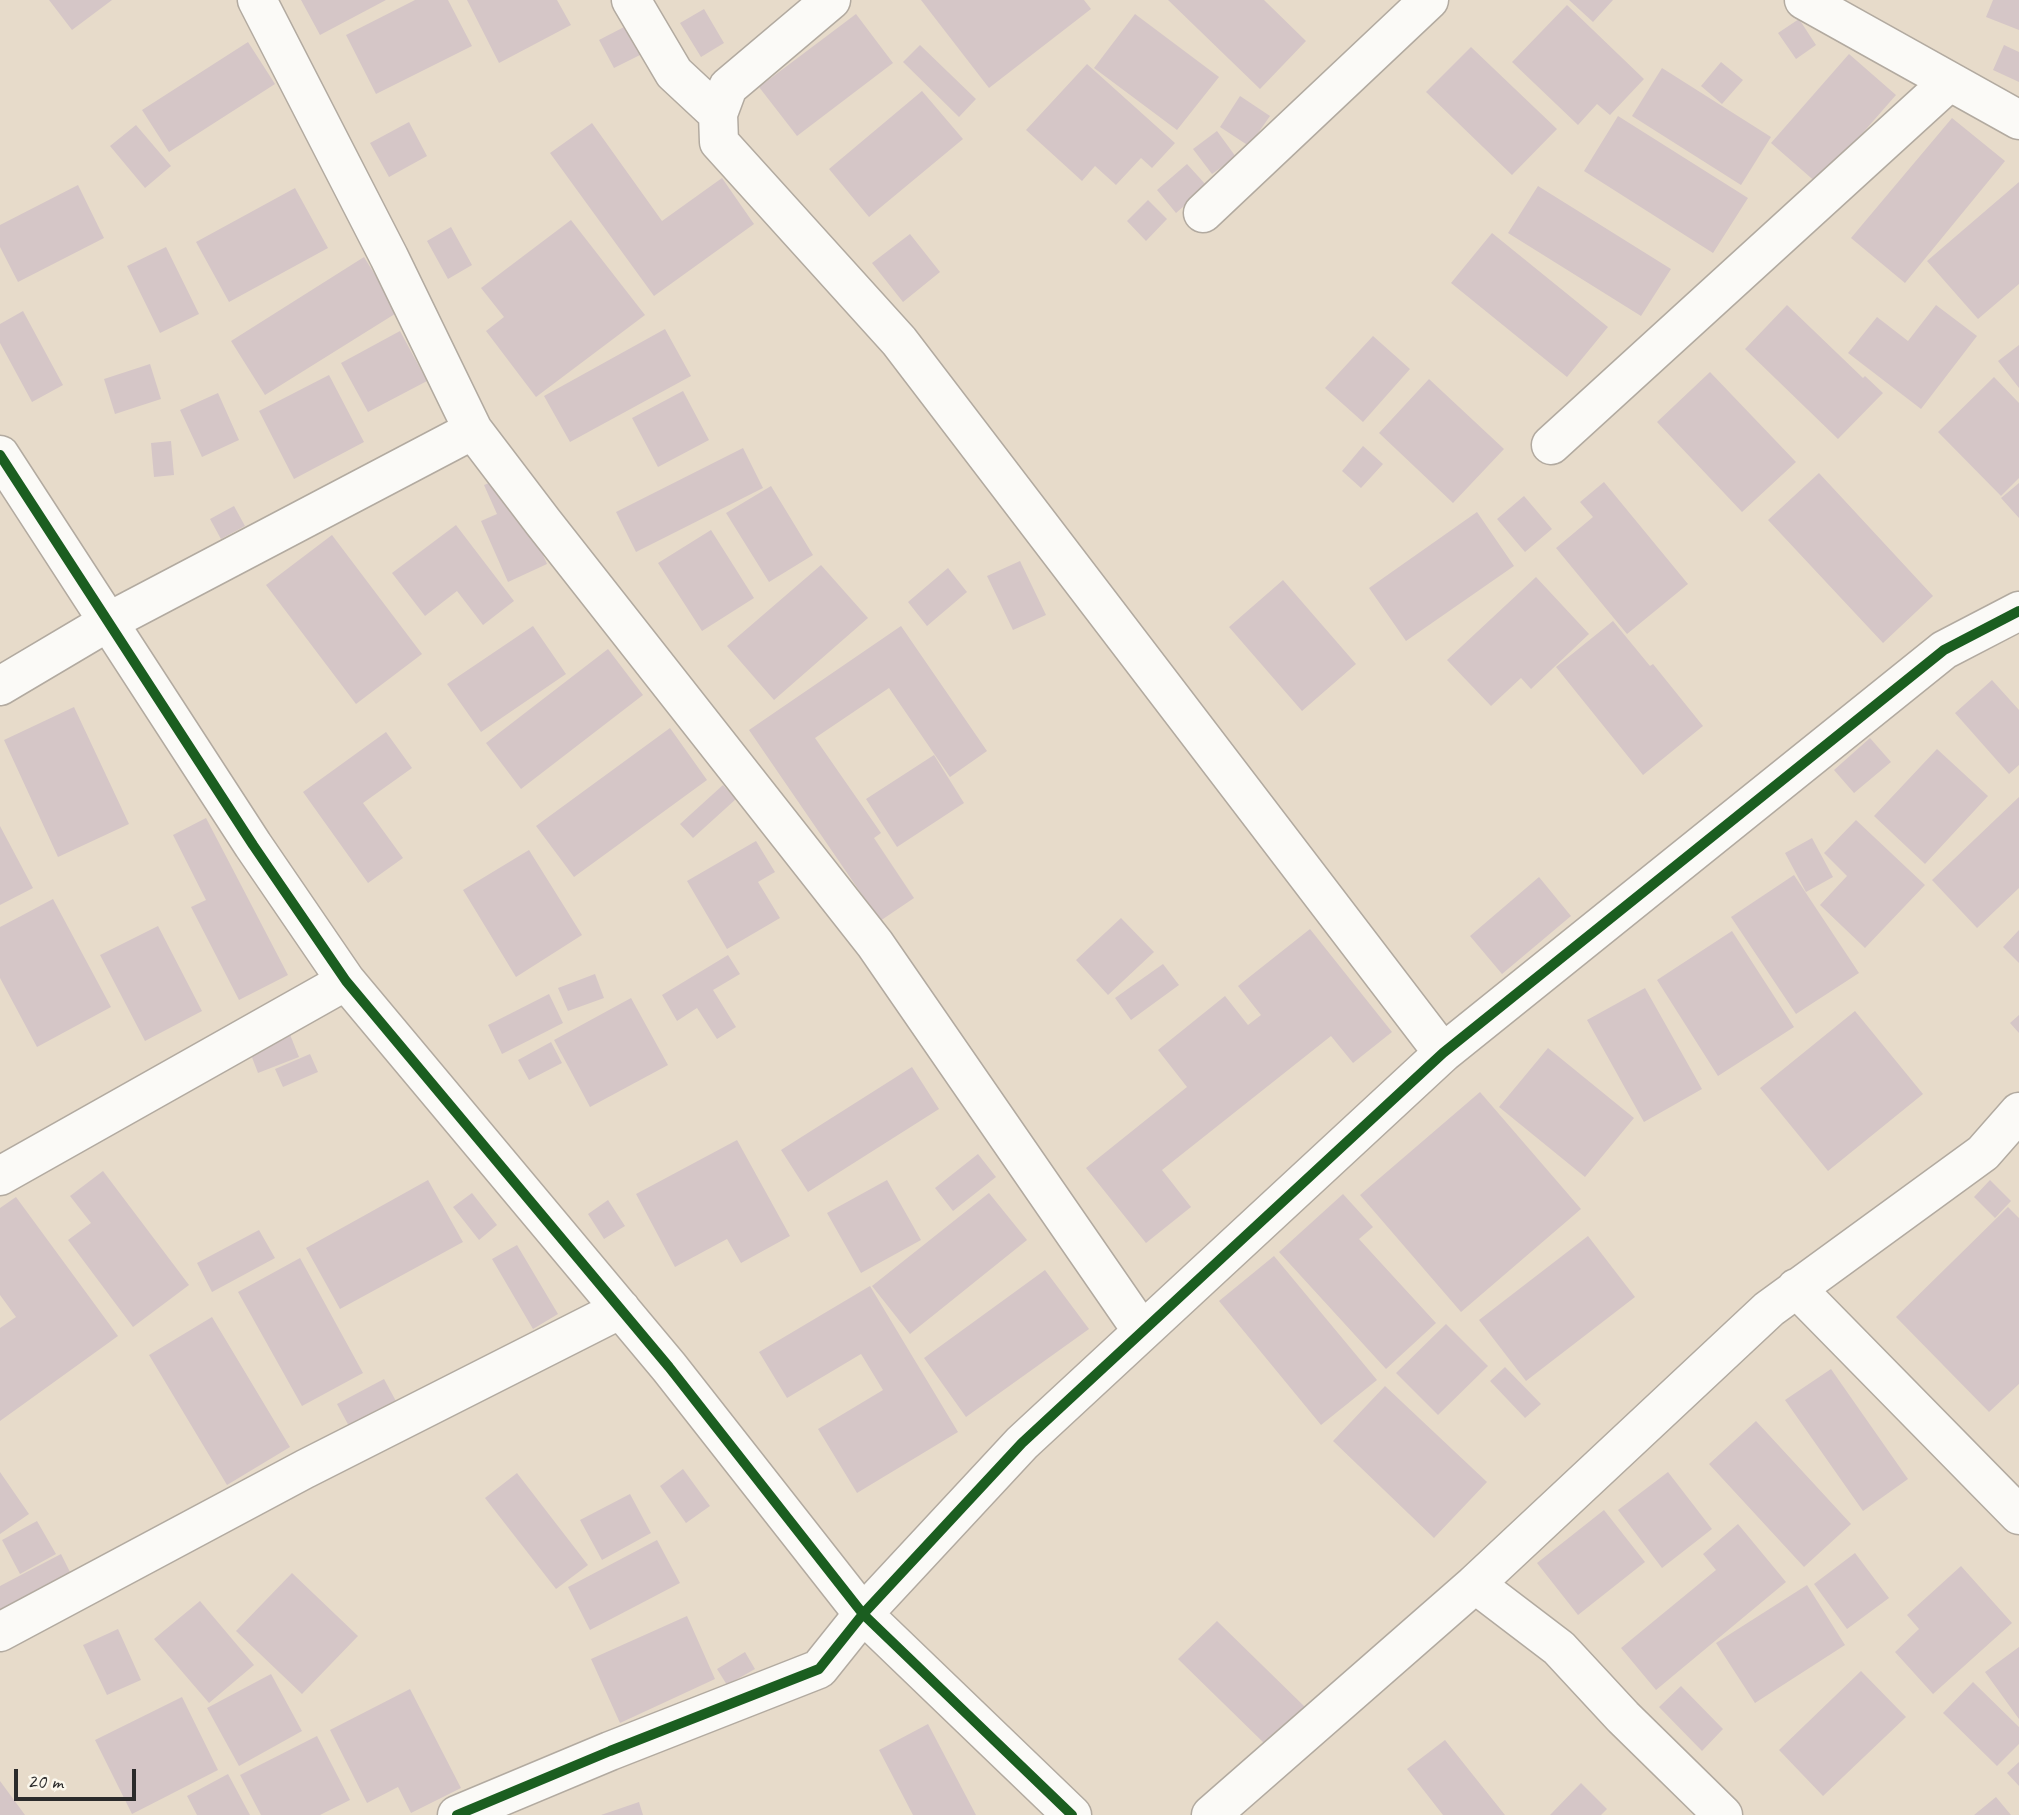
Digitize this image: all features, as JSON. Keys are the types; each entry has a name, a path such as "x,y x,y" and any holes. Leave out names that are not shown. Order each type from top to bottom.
{"street":[{"path":"257,0 474,430 874,944 1142,1331"},
{"path":"631,0 674,73 718,114"},
{"path":"831,0 728,87 718,114 719,142 899,341 1443,1053"},
{"path":"1203,213 1429,0"},
{"path":"1804,0 2019,120"},
{"path":"1550,445 1949,82"},
{"path":"0,686 108,622 474,430"},
{"path":"0,455 253,845 346,981 669,1367 863,1614 1072,1815"},
{"path":"457,1815 610,1751 819,1669 863,1614 1022,1443 1443,1053 1944,650 2019,611"},
{"path":"0,1176 346,981"},
{"path":"1211,1815 1475,1584 1769,1309 1983,1153 2019,1112"},
{"path":"1797,1288 2019,1515"},
{"path":"0,1632 317,1462 621,1309"},
{"path":"1475,1584 1559,1648 1623,1717 1723,1815"}],"building":[{"path":"49,0 112,0 72,30"},
{"path":"301,0 386,0 320,35"},
{"path":"415,0 448,0 472,46 376,94 346,35"},
{"path":"467,0 557,0 571,25 499,63"},
{"path":"921,0 1084,0 1091,9 989,88"},
{"path":"1168,0 1264,0 1306,41 1260,89"},
{"path":"1569,0 1613,0 1593,22"},
{"path":"1993,0 2019,0 2019,30 1986,17"},
{"path":"1567,5 1644,79 1610,115 1597,104 1578,125 1512,62"},
{"path":"704,9 724,43 701,57 680,23"},
{"path":"856,14 893,63 797,136 759,87"},
{"path":"1135,14 1219,77 1177,130 1094,68"},
{"path":"1799,19 1816,45 1796,59 1778,33"},
{"path":"628,25 642,54 614,68 599,40"},
{"path":"248,42 275,84 169,152 142,110"},
{"path":"920,45 976,99 959,117 903,62"},
{"path":"2004,45 2019,52 2019,82 1993,70"},
{"path":"1471,47 1557,129 1512,175 1426,92"},
{"path":"1849,54 1896,95 1818,184 1771,143"},
{"path":"1721,62 1743,80 1722,104 1701,86"},
{"path":"1087,64 1175,143 1152,168 1141,158 1116,185 1095,166 1082,181 1026,130"},
{"path":"1662,68 1771,137 1741,185 1632,116"},
{"path":"922,91 963,139 869,217 829,169"},
{"path":"1240,96 1270,116 1249,146 1220,127"},
{"path":"1618,116 1748,198 1713,253 1584,171"},
{"path":"1952,118 2005,161 1905,283 1851,238"},
{"path":"409,122 427,156 389,177 370,143"},
{"path":"592,123 662,221 722,178 754,224 654,296 550,153"},
{"path":"136,125 171,166 145,188 110,146"},
{"path":"1217,131 1236,157 1212,174 1193,149"},
{"path":"1187,164 1207,186 1176,213 1157,190"},
{"path":"2019,182 2019,284 1978,319 1927,261"},
{"path":"78,185 104,238 18,282 0,247 0,225"},
{"path":"1538,186 1671,269 1641,316 1508,233"},
{"path":"295,188 328,248 229,302 196,242"},
{"path":"1148,200 1167,219 1146,241 1127,221"},
{"path":"571,220 645,315 536,397 486,331 504,317 481,288"},
{"path":"451,227 472,265 448,279 427,241"},
{"path":"1492,233 1608,327 1567,377 1451,283"},
{"path":"910,234 940,272 903,302 872,263"},
{"path":"166,247 199,314 160,333 127,266"},
{"path":"364,257 398,312 265,395 231,341"},
{"path":"1787,305 1863,378 1865,376 1883,393 1838,439 1745,349"},
{"path":"1936,305 1977,336 1921,409 1848,353 1877,317 1908,341"},
{"path":"23,311 63,385 32,402 0,343 0,324"},
{"path":"665,329 691,376 570,442 544,396"},
{"path":"400,331 427,381 368,412 341,363"},
{"path":"1373,336 1410,369 1363,422 1325,388"},
{"path":"2019,345 2019,388 1998,361"},
{"path":"150,364 161,399 115,414 104,379"},
{"path":"1710,372 1796,462 1742,512 1657,422"},
{"path":"329,375 364,442 294,479 259,411"},
{"path":"1994,377 2019,403 2019,478 2001,496 1938,432"},
{"path":"1429,379 1504,449 1453,503 1379,433"},
{"path":"683,391 709,440 658,467 632,418"},
{"path":"218,393 239,440 202,457 180,410"},
{"path":"171,441 174,475 154,477 151,443"},
{"path":"1363,446 1383,464 1361,488 1342,471"},
{"path":"743,448 763,488 636,552 616,512"},
{"path":"1819,473 1933,596 1883,643 1768,520"},
{"path":"499,479 521,506 547,564 508,582 481,521 497,514 484,485"},
{"path":"1604,482 1688,584 1627,634 1556,548 1593,517 1580,502"},
{"path":"2019,483 2019,518 2001,498"},
{"path":"771,486 813,555 769,582 726,513"},
{"path":"1524,496 1552,529 1525,552 1497,519"},
{"path":"234,506 245,526 221,539 210,519"},
{"path":"1477,512 1514,566 1406,641 1369,588"},
{"path":"456,525 514,601 483,625 457,591 425,616 392,573"},
{"path":"711,530 754,598 702,631 658,563"},
{"path":"332,535 422,654 356,704 266,585"},
{"path":"1020,561 1046,615 1013,630 987,576"},
{"path":"821,565 868,618 774,700 727,646"},
{"path":"948,568 967,592 927,626 908,602"},
{"path":"1536,577 1589,634 1531,689 1521,678 1491,706 1447,660"},
{"path":"1283,580 1356,664 1302,711 1229,627"},
{"path":"1613,621 1650,666 1653,664 1703,726 1643,775 1556,667"},
{"path":"533,626 566,674 481,732 447,684"},
{"path":"901,626 987,751 950,777 889,688 815,738 881,833 874,838 914,898 880,921 749,730"},
{"path":"608,649 643,695 521,789 486,743"},
{"path":"1992,680 2019,710 2019,765 2009,774 1955,713"},
{"path":"74,707 129,824 58,857 4,740"},
{"path":"670,728 707,780 574,877 536,826"},
{"path":"386,732 412,768 363,803 403,858 368,883 303,792"},
{"path":"1870,738 1891,762 1854,793 1834,770"},
{"path":"1937,749 1988,796 1925,864 1874,816"},
{"path":"934,755 964,803 897,847 866,799"},
{"path":"723,785 736,799 693,838 680,824"},
{"path":"2019,797 2019,888 1977,928 1932,880"},
{"path":"206,818 288,975 239,1000 191,907 206,900 173,835"},
{"path":"1856,820 1925,885 1865,948 1820,905 1847,876 1824,853"},
{"path":"0,826 33,888 0,905"},
{"path":"1812,838 1833,877 1806,892 1785,853"},
{"path":"756,841 775,872 758,882 780,918 727,949 687,881"},
{"path":"529,850 582,935 516,977 463,890"},
{"path":"1794,875 1859,973 1796,1014 1731,917"},
{"path":"1539,877 1571,916 1502,974 1470,936"},
{"path":"53,899 111,1007 37,1047 0,978 0,927"},
{"path":"1121,918 1154,952 1108,995 1076,960"},
{"path":"158,926 202,1011 145,1041 100,955"},
{"path":"1310,929 1392,1032 1353,1063 1331,1036 1162,1170 1191,1207 1146,1243 1086,1168 1187,1087 1158,1050 1225,996 1248,1025 1261,1015 1238,986"},
{"path":"2019,930 2019,963 2003,947"},
{"path":"1732,931 1794,1027 1718,1076 1657,980"},
{"path":"728,955 740,974 713,990 736,1027 717,1039 697,1008 677,1021 662,995"},
{"path":"1163,964 1179,985 1131,1020 1115,998"},
{"path":"595,974 604,998 568,1011 558,988"},
{"path":"1645,988 1702,1089 1644,1122 1587,1020"},
{"path":"549,994 563,1023 502,1054 488,1025"},
{"path":"631,998 668,1065 590,1107 554,1040"},
{"path":"1855,1011 1923,1094 1828,1171 1760,1088"},
{"path":"2019,1015 2019,1033 2010,1023"},
{"path":"289,1032 299,1057 258,1073 248,1047"},
{"path":"551,1042 562,1063 529,1080 518,1060"},
{"path":"1548,1048 1634,1118 1585,1177 1499,1107"},
{"path":"310,1054 318,1072 283,1087 275,1069"},
{"path":"912,1067 939,1109 808,1192 781,1150"},
{"path":"1480,1092 1581,1209 1461,1312 1360,1195"},
{"path":"737,1140 790,1236 741,1263 727,1239 675,1267 636,1194"},
{"path":"978,1154 996,1177 953,1211 935,1188"},
{"path":"103,1171 189,1285 133,1327 68,1240 91,1223 70,1196"},
{"path":"428,1180 463,1242 340,1309 306,1248"},
{"path":"887,1180 921,1240 861,1273 827,1213"},
{"path":"1990,1180 2011,1201 1995,1218 1974,1197"},
{"path":"472,1193 497,1225 479,1240 453,1207"},
{"path":"989,1193 1027,1240 910,1334 872,1286"},
{"path":"1343,1194 1373,1227 1359,1239 1436,1323 1386,1369 1279,1252"},
{"path":"16,1197 118,1336 0,1421 0,1328 16,1317 0,1295 0,1208"},
{"path":"608,1200 625,1226 604,1239 588,1214"},
{"path":"2008,1207 2019,1218 2019,1384 1989,1412 1896,1317"},
{"path":"259,1230 275,1258 212,1292 197,1263"},
{"path":"1588,1236 1635,1297 1526,1381 1479,1320"},
{"path":"517,1245 558,1314 533,1329 492,1259"},
{"path":"1274,1256 1377,1380 1321,1425 1219,1301"},
{"path":"300,1258 363,1373 302,1406 238,1292"},
{"path":"1045,1270 1089,1329 966,1417 924,1358"},
{"path":"870,1286 958,1432 857,1493 818,1429 883,1390 861,1354 787,1398 759,1352"},
{"path":"212,1317 290,1447 227,1485 149,1355"},
{"path":"1446,1324 1488,1366 1438,1415 1396,1373"},
{"path":"1505,1367 1541,1404 1525,1418 1490,1381"},
{"path":"1831,1369 1908,1479 1863,1511 1785,1400"},
{"path":"384,1379 397,1403 350,1428 337,1404"},
{"path":"1385,1386 1487,1482 1434,1538 1333,1441"},
{"path":"1756,1421 1851,1524 1804,1567 1709,1464"},
{"path":"683,1469 710,1506 686,1523 660,1486"},
{"path":"0,1472 29,1514 0,1534"},
{"path":"1668,1472 1712,1529 1662,1568 1618,1510"},
{"path":"517,1473 588,1565 556,1589 485,1498"},
{"path":"630,1494 651,1533 602,1560 580,1520"},
{"path":"1604,1510 1645,1562 1578,1615 1537,1563"},
{"path":"37,1521 56,1554 20,1574 2,1540"},
{"path":"1738,1524 1786,1582 1656,1690 1621,1648 1716,1570 1703,1554"},
{"path":"657,1540 680,1583 590,1630 568,1587"},
{"path":"1855,1553 1889,1598 1847,1629 1814,1584"},
{"path":"61,1554 76,1584 0,1623 0,1586"},
{"path":"1961,1566 2012,1623 1933,1694 1895,1652 1919,1629 1907,1615"},
{"path":"292,1573 358,1636 302,1694 236,1631"},
{"path":"1807,1585 1845,1645 1755,1703 1716,1643"},
{"path":"200,1601 254,1665 209,1703 154,1639"},
{"path":"687,1616 715,1679 620,1723 591,1659"},
{"path":"1217,1621 1305,1707 1266,1745 1178,1659"},
{"path":"118,1629 141,1680 107,1695 83,1645"},
{"path":"2019,1647 2019,1719 1985,1672"},
{"path":"745,1652 755,1669 727,1685 717,1669"},
{"path":"1861,1671 1906,1717 1823,1796 1779,1750"},
{"path":"271,1674 302,1731 239,1766 207,1708"},
{"path":"1973,1682 2019,1727 2019,1744 1997,1766 1943,1713"},
{"path":"1681,1686 1723,1729 1702,1751 1659,1707"},
{"path":"410,1689 461,1788 411,1813 398,1787 367,1803 330,1730"},
{"path":"182,1697 218,1770 132,1814 95,1740"},
{"path":"928,1724 976,1815 913,1815 879,1750"},
{"path":"317,1736 350,1800 320,1815 261,1815 240,1775"},
{"path":"1445,1740 1505,1815 1443,1815 1407,1769"},
{"path":"2019,1762 2019,1786 2007,1773"},
{"path":"228,1774 250,1815 197,1815 187,1796"},
{"path":"0,1781 25,1815 0,1815"},
{"path":"1581,1783 1607,1809 1601,1815 1550,1815"},
{"path":"1996,1797 2011,1815 1974,1815"},
{"path":"639,1802 643,1815 601,1815"}],"cycle path":[{"path":"0,455 253,845 346,981 669,1367 863,1614 1072,1815"},
{"path":"457,1815 610,1751 819,1669 863,1614 1022,1443 1443,1053 1944,650 2019,611"}]}
